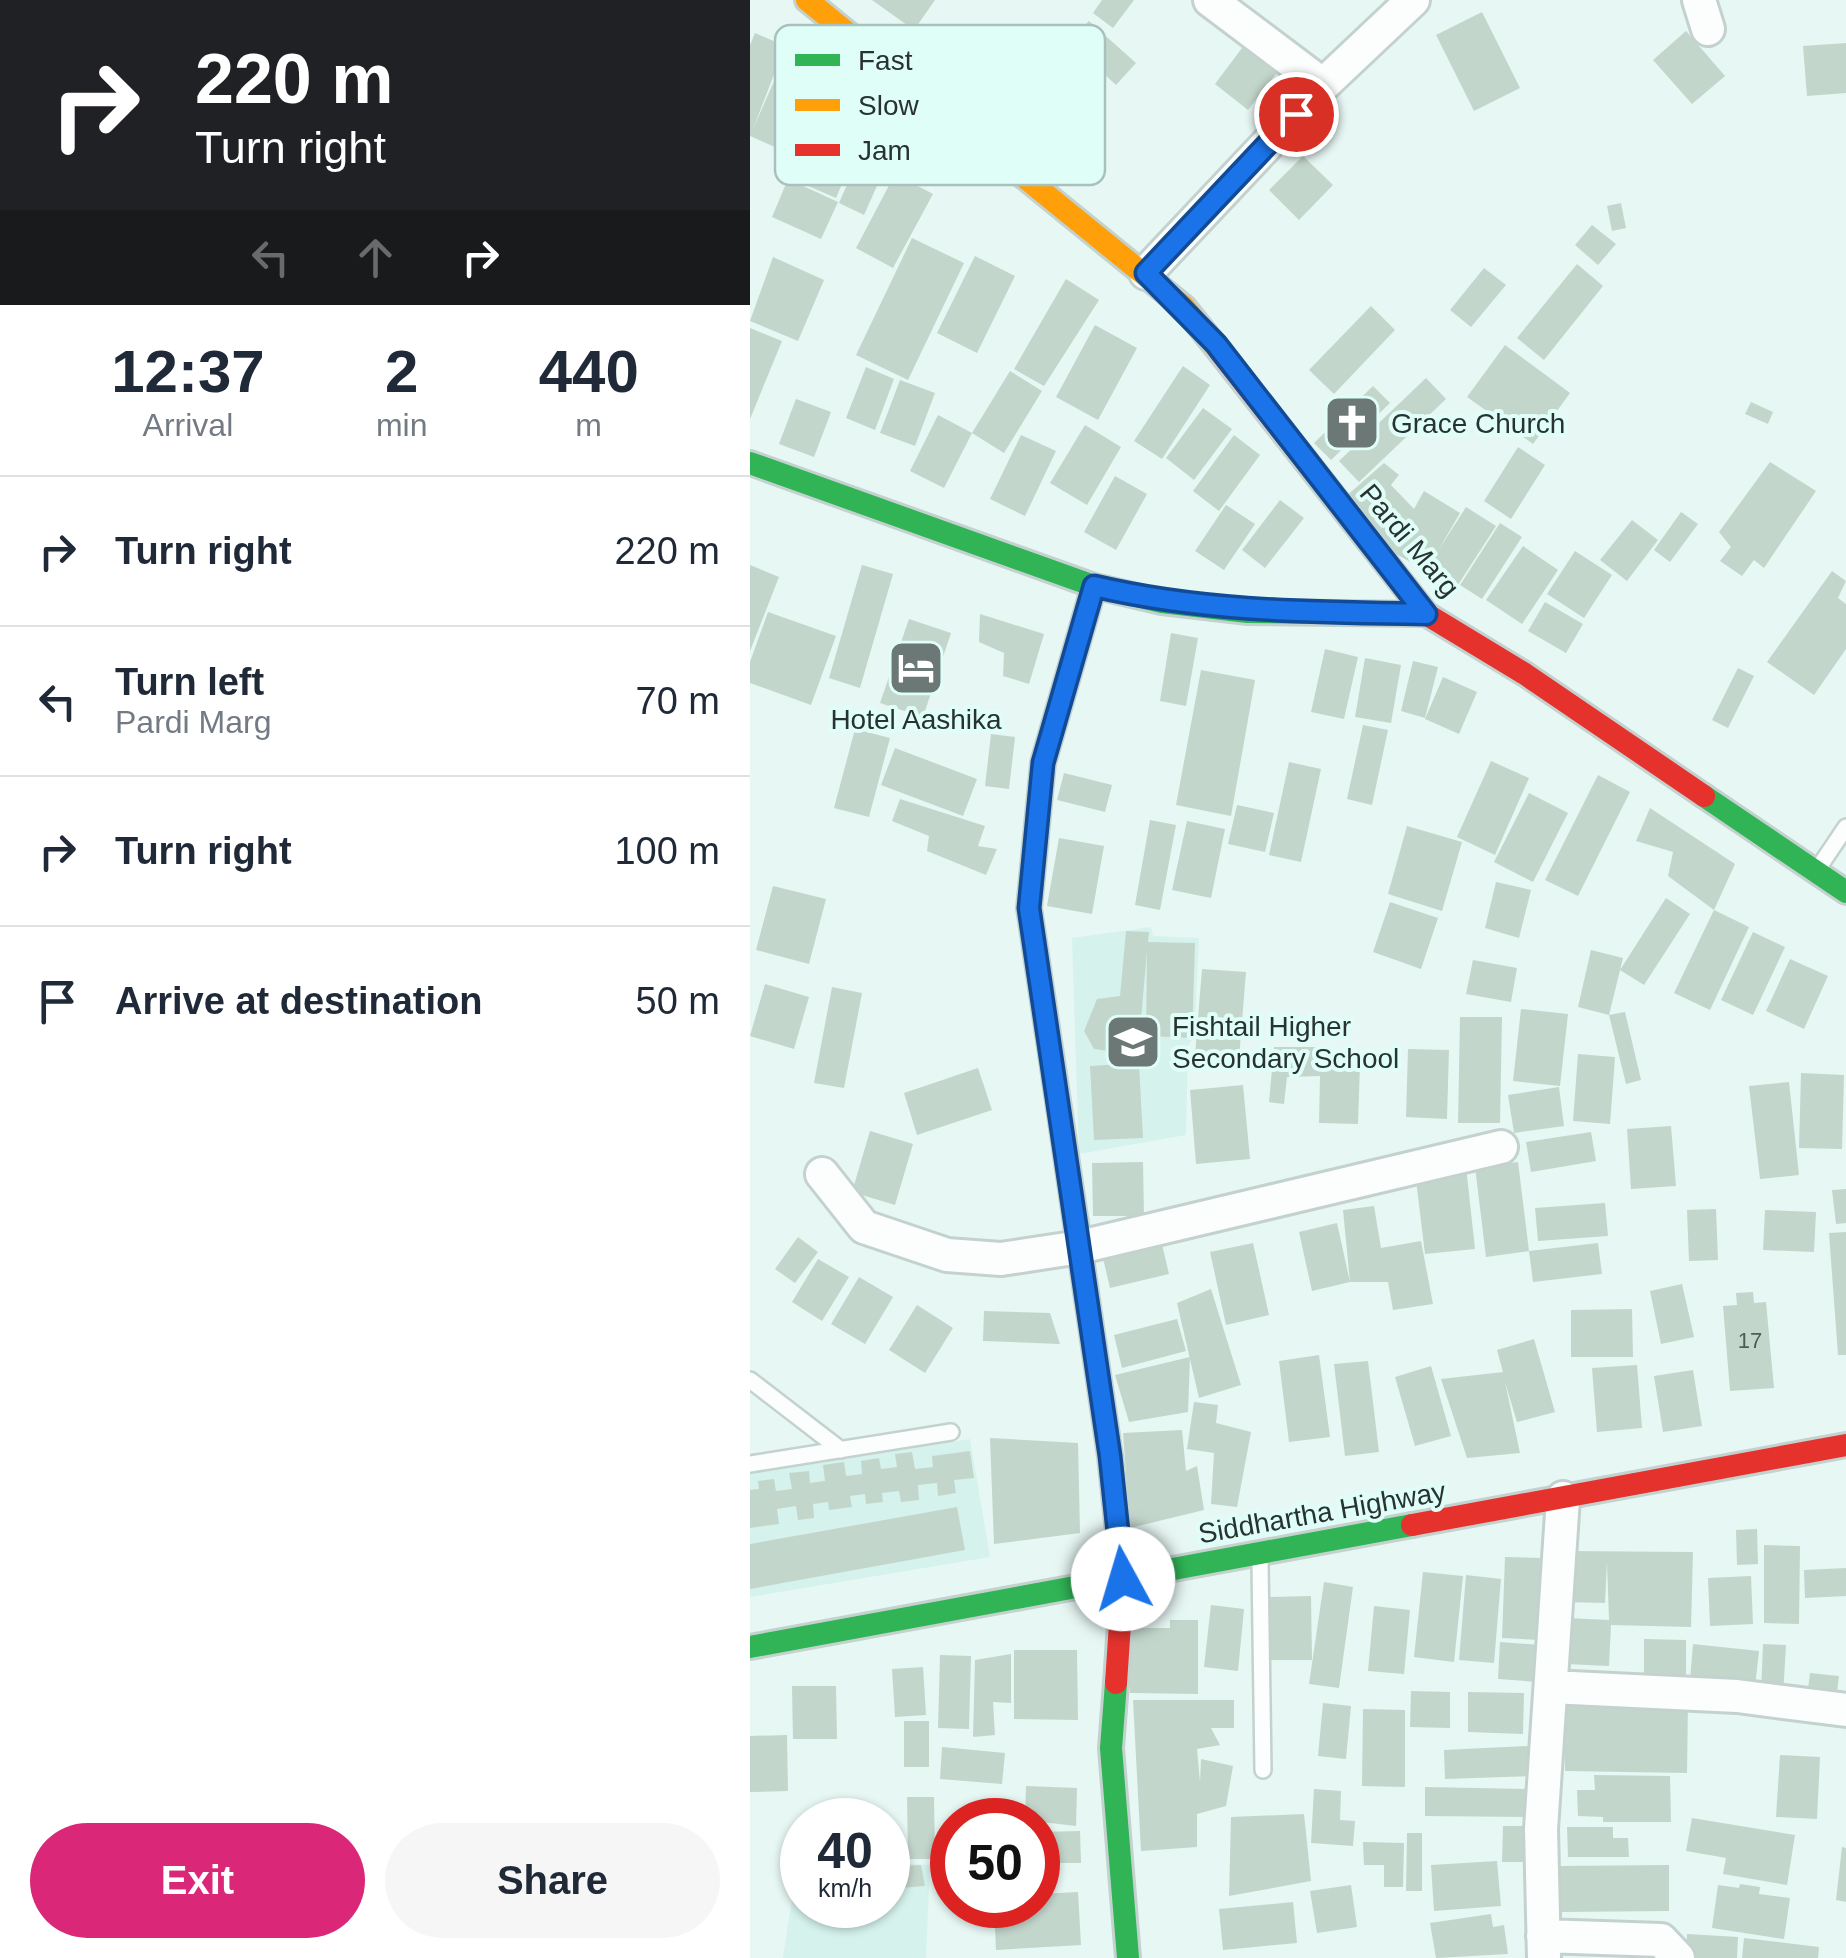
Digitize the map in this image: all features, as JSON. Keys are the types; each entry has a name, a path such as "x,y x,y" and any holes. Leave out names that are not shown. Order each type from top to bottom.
{"main road":[{"name":"Pardi Marg","path":"808,0 839,25"},
{"name":"Pardi Marg","path":"1037,185 1146,273 1216,344 1426,614 1525,674 1846,892"},
{"path":"750,462 1094,586 1162,602 1248,612 1426,614"},
{"path":"1094,586 1043,763 1029,908 1080,1247 1123,1579 1112,1748 1128,1958"},
{"name":"Siddhartha Highway","path":"750,1647 1846,1445"}],"street":[{"path":"1210,0 1323,86"},
{"path":"1146,273 1323,86 1413,0"},
{"path":"822,1174 864,1226 947,1255 1001,1259 1080,1247 1501,1147"},
{"path":"1563,1498 1541,1829 1544,1947 1661,1940 1678,1958"},
{"path":"1551,1687 1738,1696 1846,1710"}],"lane":[{"path":"1816,873 1846,827"},
{"path":"750,1380 841,1450"},
{"path":"750,1464 951,1432"},
{"path":"1260,1554 1263,1770"}],"shaded area":[{"name":"Fishtail Higher Secondary School","path":"1151,927 1153,936 1199,938 1194,1038 1188,1045 1186,1135 1079,1154 1072,938"},
{"path":"970,1439 990,1557 750,1597 750,1474"},
{"path":"910,1864 930,1865 926,1958 783,1958 788,1928 910,1928"}],"building":[{"path":"872,0 935,0 918,25 907,25"},
{"path":"1102,0 1134,0 1113,28 1093,13"},
{"path":"1482,12 1520,88 1474,111 1436,35"},
{"path":"1686,31 1725,76 1692,104 1653,60"},
{"path":"755,33 775,42 775,72 753,129 775,79 775,147 750,136 750,45"},
{"path":"1105,35 1136,63 1116,85 1105,75"},
{"path":"1251,36 1285,62 1248,110 1215,84"},
{"path":"1846,43 1846,93 1807,96 1803,46"},
{"path":"1303,156 1333,185 1299,220 1269,190"},
{"path":"785,185 801,185 838,202 821,239 772,217"},
{"path":"806,185 842,185 836,198"},
{"path":"847,185 877,185 864,215 839,203"},
{"path":"889,185 916,185 933,194 893,268 856,248"},
{"path":"1621,203 1626,228 1612,231 1607,206"},
{"path":"1592,225 1616,244 1598,265 1575,245"},
{"path":"912,238 964,263 908,380 856,355"},
{"path":"975,256 1015,276 977,353 937,333"},
{"path":"773,257 824,280 798,341 750,321"},
{"path":"1577,264 1603,286 1544,360 1517,338"},
{"path":"1484,268 1506,285 1471,327 1450,310"},
{"path":"1066,279 1099,300 1044,386 1014,369"},
{"path":"1371,306 1395,330 1334,394 1309,370"},
{"path":"1095,325 1137,348 1098,420 1056,397"},
{"path":"750,328 782,341 750,419"},
{"path":"1505,345 1570,393 1533,444 1467,397"},
{"path":"1183,366 1210,385 1162,459 1134,441"},
{"path":"866,367 894,379 875,430 846,418"},
{"path":"1010,371 1042,391 1004,453 972,433"},
{"path":"1426,378 1446,399 1359,482 1339,461"},
{"path":"900,380 935,393 915,446 880,433"},
{"name":"Grace Church","path":"1373,386 1390,403 1331,460 1314,443"},
{"path":"796,399 831,412 814,457 779,444"},
{"path":"1751,402 1773,412 1768,424 1745,414"},
{"path":"1203,408 1232,429 1194,480 1166,458"},
{"path":"938,415 972,433 944,488 910,471"},
{"path":"1085,425 1121,447 1087,505 1050,483"},
{"path":"1021,435 1056,451 1025,516 990,499"},
{"path":"1234,435 1260,455 1219,511 1193,491"},
{"path":"1518,447 1545,465 1511,519 1484,501"},
{"path":"1770,462 1816,491 1764,568 1754,560 1742,576 1720,561 1731,547 1719,532"},
{"path":"1384,463 1399,475 1391,485 1414,509 1424,491 1460,513 1438,551 1466,507 1496,526 1456,588 1389,550 1344,498"},
{"path":"1115,476 1147,494 1116,550 1084,532"},
{"path":"1280,500 1304,518 1265,568 1242,550"},
{"path":"1226,505 1255,524 1224,570 1195,551"},
{"path":"1681,512 1698,524 1670,562 1654,550"},
{"path":"1632,520 1658,540 1627,581 1600,560"},
{"path":"1500,523 1522,537 1482,599 1460,585"},
{"path":"1523,546 1558,570 1522,624 1486,600"},
{"path":"1575,551 1612,575 1584,618 1547,594"},
{"path":"750,565 779,577 750,651"},
{"path":"862,565 893,574 860,688 829,678"},
{"path":"1832,571 1846,581 1838,598 1846,604 1846,649 1814,695 1767,662"},
{"path":"1545,602 1583,624 1566,653 1528,631"},
{"path":"768,612 836,636 811,705 750,683 750,662"},
{"path":"980,614 1044,634 1029,684 1003,676 1004,653 979,642"},
{"name":"Hotel Aashika","path":"909,619 951,633 923,717 880,703"},
{"path":"1171,633 1198,638 1186,706 1160,701"},
{"path":"1325,649 1358,657 1344,719 1311,712"},
{"path":"1365,658 1401,665 1391,723 1355,717"},
{"path":"1413,661 1438,667 1425,718 1401,711"},
{"path":"1738,668 1754,676 1728,728 1712,720"},
{"path":"1201,670 1255,680 1231,816 1176,805"},
{"path":"1443,677 1477,692 1459,734 1425,719"},
{"path":"1363,725 1388,730 1372,805 1347,799"},
{"path":"855,729 890,738 869,817 834,808"},
{"path":"991,734 1015,737 1009,789 985,786"},
{"path":"895,748 977,779 963,816 881,785"},
{"path":"1491,761 1529,778 1495,855 1457,837"},
{"path":"1289,762 1321,769 1301,862 1269,855"},
{"path":"1064,773 1112,785 1105,812 1057,800"},
{"path":"1598,775 1630,792 1578,896 1545,880"},
{"path":"1529,793 1568,813 1533,882 1494,862"},
{"path":"900,799 985,826 978,846 997,849 986,875 927,851 929,836 892,821"},
{"path":"1237,805 1274,813 1265,852 1228,844"},
{"path":"1650,808 1735,864 1714,910 1668,876 1673,852 1636,841"},
{"path":"1150,820 1176,825 1160,910 1135,905"},
{"path":"1187,821 1225,829 1211,898 1172,890"},
{"path":"1407,826 1462,842 1442,911 1388,894"},
{"path":"1059,838 1104,846 1092,914 1047,906"},
{"path":"1496,882 1531,890 1519,938 1485,928"},
{"path":"773,886 826,899 809,964 756,950"},
{"path":"1666,898 1690,914 1644,985 1620,970"},
{"path":"1390,902 1438,918 1421,969 1373,952"},
{"path":"1714,910 1749,927 1710,1010 1674,993"},
{"path":"1126,931 1149,932 1148,942 1195,943 1192,1038 1146,1036 1147,951 1138,1055 1094,1049 1084,1031 1097,999 1120,996"},
{"path":"1753,932 1785,947 1753,1015 1721,1000"},
{"path":"1591,950 1623,958 1609,1015 1578,1007"},
{"path":"1790,959 1828,976 1804,1029 1766,1011"},
{"path":"1473,960 1517,968 1511,1002 1466,994"},
{"path":"1202,969 1246,972 1239,1058 1195,1055"},
{"path":"765,984 809,997 794,1049 750,1036"},
{"path":"832,987 862,993 844,1088 814,1083"},
{"path":"1521,1009 1568,1014 1560,1086 1513,1081"},
{"path":"1625,1012 1641,1080 1626,1084 1609,1015"},
{"path":"1460,1017 1502,1017 1500,1123 1458,1123"},
{"path":"1274,1047 1319,1047 1320,1062 1360,1064 1358,1124 1319,1123 1320,1076 1287,1077 1284,1104 1269,1102"},
{"path":"1408,1049 1449,1050 1447,1119 1406,1117"},
{"path":"1578,1054 1615,1057 1610,1124 1573,1121"},
{"path":"1139,1063 1143,1138 1094,1140 1090,1066"},
{"path":"978,1068 992,1110 917,1135 904,1093"},
{"path":"1801,1073 1844,1075 1842,1149 1799,1148"},
{"path":"1789,1082 1799,1175 1760,1179 1749,1086"},
{"path":"1243,1085 1250,1159 1196,1164 1190,1090"},
{"path":"1559,1087 1564,1126 1514,1133 1508,1095"},
{"path":"1671,1126 1676,1186 1631,1189 1627,1129"},
{"path":"870,1131 913,1144 895,1205 852,1192"},
{"path":"1591,1132 1596,1161 1531,1172 1526,1142"},
{"path":"1143,1162 1144,1216 1093,1216 1092,1163"},
{"path":"1518,1162 1529,1251 1486,1257 1475,1167"},
{"path":"1466,1166 1475,1249 1425,1254 1415,1172"},
{"path":"1846,1189 1846,1223 1836,1224 1832,1190"},
{"path":"1605,1203 1608,1236 1538,1241 1535,1208"},
{"path":"1374,1206 1381,1248 1421,1241 1433,1304 1393,1310 1388,1282 1350,1282 1343,1210"},
{"path":"1716,1209 1718,1260 1689,1261 1687,1210"},
{"path":"1765,1210 1816,1212 1814,1252 1763,1250"},
{"path":"1337,1223 1350,1282 1312,1291 1299,1232"},
{"path":"1846,1232 1846,1355 1838,1355 1829,1233"},
{"path":"1160,1236 1169,1274 1110,1288 1101,1250"},
{"path":"798,1237 818,1252 795,1283 775,1269"},
{"path":"1253,1243 1269,1315 1226,1325 1210,1252"},
{"path":"1598,1243 1602,1274 1533,1282 1529,1251"},
{"path":"818,1259 849,1277 822,1321 792,1302"},
{"path":"859,1277 893,1297 865,1344 831,1324"},
{"path":"1682,1284 1694,1337 1661,1344 1650,1291"},
{"path":"1211,1289 1241,1385 1199,1398 1177,1303"},
{"path":"1753,1292 1754,1303 1766,1302 1774,1388 1730,1391 1723,1306 1737,1305 1736,1293"},
{"path":"917,1305 953,1328 925,1373 889,1350"},
{"path":"1632,1309 1633,1357 1571,1357 1571,1310"},
{"path":"984,1311 1050,1313 1060,1344 983,1341"},
{"path":"1177,1319 1186,1351 1122,1368 1114,1335"},
{"path":"1534,1339 1555,1412 1517,1422 1505,1382 1520,1453 1467,1458 1441,1379 1503,1372 1497,1350"},
{"path":"1319,1355 1330,1437 1289,1442 1279,1361"},
{"path":"1190,1357 1188,1412 1129,1422 1115,1375"},
{"path":"1368,1361 1379,1452 1345,1456 1334,1364"},
{"path":"1637,1365 1642,1428 1597,1432 1592,1368"},
{"path":"1431,1366 1451,1436 1415,1446 1395,1377"},
{"path":"1693,1370 1702,1426 1663,1432 1654,1376"},
{"path":"1194,1402 1218,1405 1216,1423 1251,1432 1237,1507 1211,1504 1214,1453 1187,1449"},
{"path":"1182,1430 1186,1471 1197,1466 1204,1510 1130,1528 1123,1433"},
{"path":"990,1438 1078,1443 1080,1533 994,1544"},
{"path":"970,1451 974,1478 954,1480 956,1493 938,1496 937,1483 918,1485 919,1500 901,1502 899,1491 882,1493 883,1502 866,1504 865,1494 850,1496 852,1507 829,1510 828,1502 813,1504 814,1518 798,1520 796,1506 777,1509 779,1524 750,1528 750,1490 759,1489 758,1481 774,1479 776,1491 792,1489 789,1473 809,1471 810,1483 825,1481 823,1465 844,1462 846,1476 862,1474 861,1461 879,1458 881,1469 897,1467 895,1454 912,1452 915,1469 933,1467 932,1456"},
{"path":"957,1507 965,1550 750,1589 750,1544"},
{"path":"1757,1529 1758,1564 1737,1565 1736,1530"},
{"path":"1764,1545 1800,1546 1799,1624 1764,1623"},
{"path":"1567,1551 1693,1552 1691,1627 1611,1625 1609,1666 1566,1664 1567,1618 1609,1620 1607,1562 1605,1603 1565,1602"},
{"path":"1505,1557 1544,1558 1541,1640 1502,1638"},
{"path":"1846,1568 1846,1596 1805,1598 1804,1570"},
{"path":"1423,1572 1463,1576 1454,1662 1414,1657"},
{"path":"1466,1575 1501,1579 1494,1663 1459,1660"},
{"path":"1751,1576 1753,1624 1710,1626 1708,1578"},
{"path":"1324,1582 1353,1587 1339,1688 1309,1684"},
{"path":"1311,1596 1312,1660 1270,1660 1269,1597"},
{"path":"1211,1605 1244,1609 1238,1671 1204,1667"},
{"path":"1374,1606 1410,1610 1404,1674 1368,1671"},
{"path":"1170,1620 1198,1620 1198,1694 1130,1693 1130,1628 1170,1628"},
{"path":"1644,1639 1686,1640 1686,1684 1644,1683"},
{"path":"1500,1642 1541,1645 1539,1682 1498,1679"},
{"path":"1693,1644 1759,1651 1755,1687 1690,1680"},
{"path":"1763,1644 1786,1645 1783,1696 1761,1695"},
{"path":"1014,1650 1077,1650 1078,1720 1014,1719"},
{"path":"1011,1654 1011,1703 993,1702 995,1735 973,1737 975,1660"},
{"path":"940,1655 971,1656 969,1729 938,1728"},
{"path":"923,1667 926,1715 895,1717 892,1669"},
{"path":"1810,1673 1839,1676 1836,1700 1807,1697"},
{"path":"792,1686 836,1686 837,1739 793,1739"},
{"path":"1411,1691 1450,1692 1450,1728 1410,1727"},
{"path":"1468,1692 1524,1693 1523,1734 1468,1732"},
{"path":"1133,1700 1234,1700 1234,1728 1211,1728 1220,1745 1197,1749 1200,1782 1201,1759 1233,1766 1226,1806 1197,1814 1197,1847 1141,1851"},
{"path":"1565,1700 1688,1702 1687,1773 1565,1771"},
{"path":"1323,1703 1351,1706 1346,1759 1318,1756"},
{"path":"1363,1709 1405,1710 1405,1787 1362,1786"},
{"path":"904,1721 929,1721 929,1767 904,1767"},
{"path":"787,1735 788,1791 750,1792 750,1736"},
{"path":"1528,1746 1530,1776 1445,1779 1444,1750"},
{"path":"942,1747 1005,1753 1002,1784 940,1779"},
{"path":"1780,1755 1820,1757 1817,1819 1776,1817"},
{"path":"1594,1775 1670,1776 1671,1822 1603,1822 1603,1817 1578,1816 1577,1790 1595,1790"},
{"path":"1026,1786 1077,1788 1076,1826 1060,1824 1060,1798 1026,1798"},
{"path":"1425,1787 1532,1789 1532,1817 1425,1816"},
{"path":"1314,1789 1341,1791 1340,1820 1355,1821 1353,1846 1311,1843"},
{"path":"934,1797 930,1798 930,1859 910,1859 907,1798"},
{"path":"1304,1814 1311,1881 1229,1896 1231,1817"},
{"path":"1692,1818 1795,1835 1787,1885 1723,1874 1726,1858 1686,1851"},
{"path":"1503,1826 1533,1826 1533,1862 1502,1862"},
{"path":"1567,1827 1613,1827 1613,1838 1628,1838 1629,1857 1568,1857"},
{"path":"1060,1831 1080,1831 1081,1863 1060,1863"},
{"path":"1407,1833 1422,1833 1422,1891 1406,1891"},
{"path":"1363,1842 1404,1843 1403,1887 1384,1887 1384,1865 1364,1865"},
{"path":"1842,1847 1846,1848 1846,1902 1836,1900"},
{"path":"1497,1861 1501,1906 1434,1911 1431,1865"},
{"path":"921,1865 925,1886 910,1887 910,1866"},
{"path":"1669,1865 1669,1911 1560,1912 1560,1866"},
{"path":"1740,1884 1760,1887 1759,1894 1790,1898 1784,1939 1712,1928 1718,1885 1739,1888"},
{"path":"1351,1885 1357,1927 1317,1933 1310,1891"},
{"path":"1078,1892 1081,1945 996,1950 995,1928 1060,1928 1060,1893"},
{"path":"1293,1902 1297,1943 1223,1950 1219,1909"},
{"path":"1491,1914 1493,1927 1504,1925 1508,1954 1436,1958 1430,1923"},
{"path":"1687,1934 1738,1937 1737,1958 1686,1958"},
{"path":"1744,1938 1819,1947 1818,1958 1742,1958"}],"traffic: fast":[{"path":"750,463 1094,586 1162,602 1248,612 1426,614"},
{"path":"1059,1108 1029,908 1043,763 1094,586"},
{"path":"1704,796 1846,892"},
{"path":"750,1647 1412,1525"},
{"path":"1116,1683 1111,1748 1128,1958"}],"traffic: slow":[{"path":"807,0 838,25"},
{"path":"1034,185 1184,307 1220,352"}],"traffic: jam":[{"path":"1220,352 1426,614 1525,674 1704,796"},
{"path":"1059,1108 1110,1456 1123,1579 1116,1683"},
{"path":"1412,1525 1846,1445"}],"place":[{"name":"Grace Church","path":"1352,423"},
{"name":"Hotel Aashika","path":"916,668"},
{"name":"Fishtail Higher Secondary School","path":"1133,1042"}],"route":[{"path":"1123,1579 1110,1456 1029,908 1043,763 1094,586 1162,602 1248,612 1426,614 1216,344 1184,307 1146,273 1296,114"}]}
